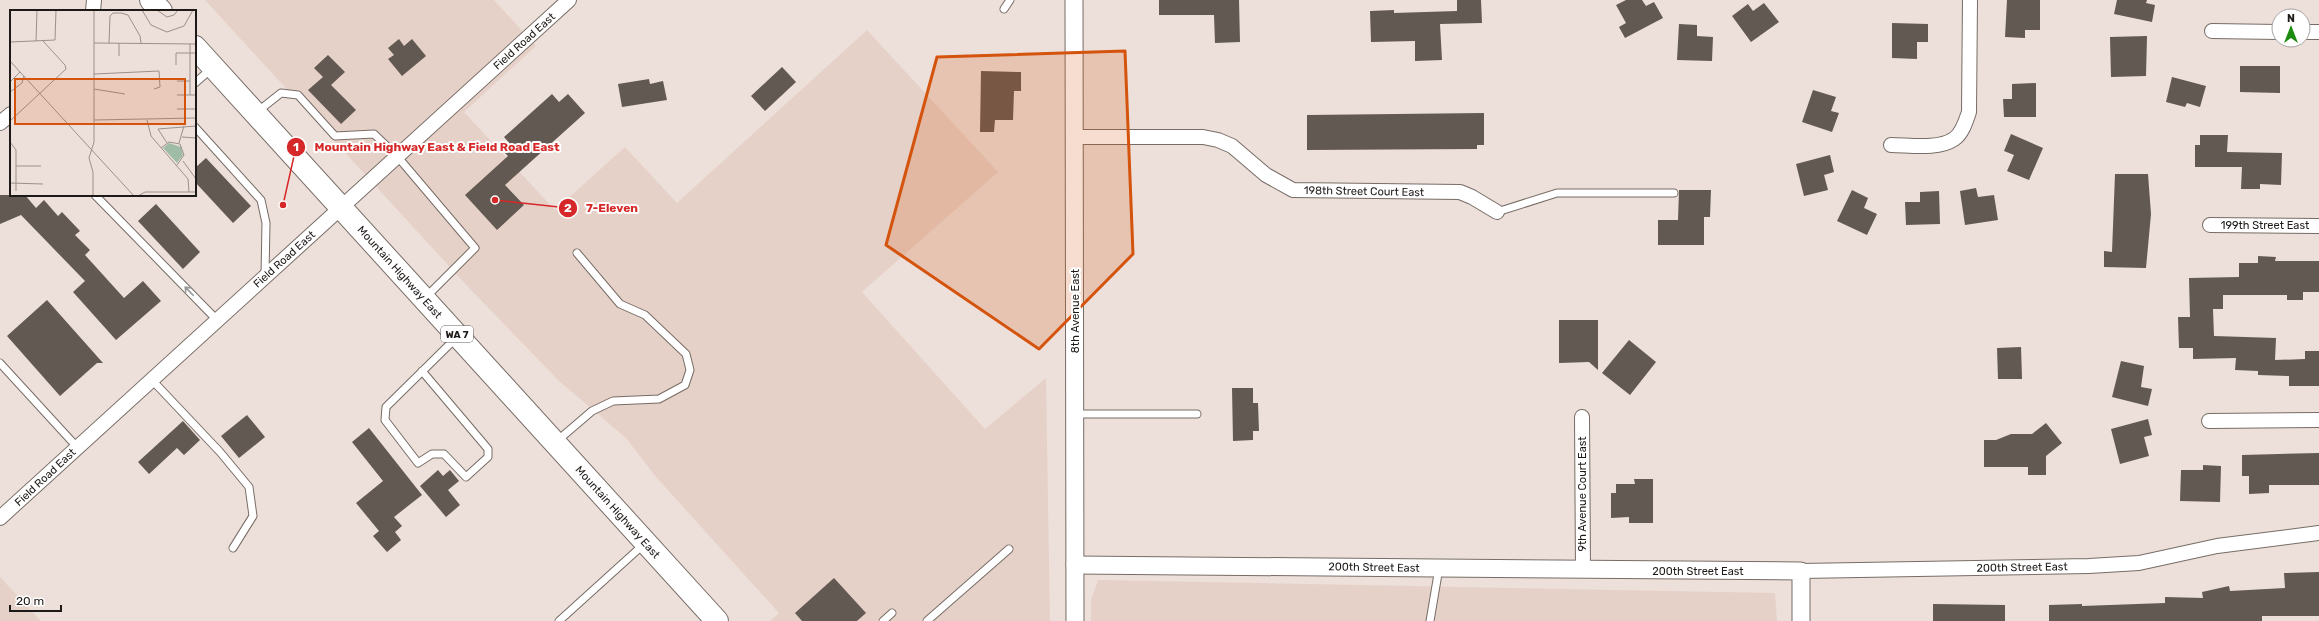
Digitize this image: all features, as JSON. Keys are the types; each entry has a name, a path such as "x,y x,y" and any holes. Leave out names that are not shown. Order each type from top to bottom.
{"main road":[{"path":"151,0 160,10"},
{"name":"Mountain Highway East","path":"196,48 556,442 645,543 717,621"}],"street":[{"path":"93,10 94,0"},
{"name":"Field Road East","path":"0,518 216,319 569,0"},
{"name":"8th Avenue East","path":"1074,0 1075,621"},
{"path":"1891,145 1944,143 1954,139 1964,126 1969,112 1970,0"},
{"path":"2212,31 2271,32"},
{"path":"0,123 10,115"},
{"name":"198th Street Court East","path":"1074,137 1203,137 1218,140 1232,146 1266,175 1293,190 1460,192 1472,196 1497,212"},
{"name":"199th Street East","path":"2210,225 2319,226"},
{"name":"9th Avenue Court East","path":"1582,417 1583,570"},
{"path":"2209,421 2319,420"},
{"name":"200th Street East","path":"1075,565 1232,565 1583,570 1801,571 2089,566 2139,563 2225,544 2319,533"},
{"path":"1801,571 1801,621"}],"lane":[{"path":"1004,9 1010,0"},
{"path":"196,82 213,67"},
{"path":"256,113 281,93 298,95 335,136 374,134 397,156 475,248 424,298"},
{"path":"196,128 261,200 266,223 265,275"},
{"path":"1497,212 1558,193 1674,193"},
{"path":"96,196 216,319"},
{"path":"556,442 592,411 614,401 659,400 685,384 690,370 686,354 645,315 620,304 577,253"},
{"path":"422,371 488,449 488,457 466,477 444,454 432,454 418,463 385,420 386,407 422,371 458,335"},
{"path":"0,364 77,447"},
{"path":"151,379 220,452 250,487 253,516 233,548"},
{"path":"1075,414 1197,414"},
{"path":"559,621 645,543"},
{"path":"927,621 1009,549"},
{"path":"1430,621 1439,568"},
{"path":"883,621 892,613"}],"highlighted area":[{"path":"1125,51 1133,254 1039,349 886,245 937,57"}],"shaded area":[{"path":"205,0 494,0 536,46 464,112 555,210 625,147 677,203 867,30 998,172 862,292 985,429 1046,378 1050,621 770,621 779,613 656,477 626,438 559,381 469,288"},
{"path":"0,577 41,621 0,621"},
{"path":"1098,580 1775,593 1777,621 1091,621 1091,600"}],"building":[{"path":"1159,0 1239,0 1240,42 1215,43 1214,15 1159,15"},
{"path":"1457,0 1481,0 1482,23 1440,24 1442,60 1415,61 1415,41 1371,42 1370,11 1394,10 1394,13 1457,11"},
{"path":"1626,0 1642,0 1646,6 1654,2 1663,18 1625,38 1619,27 1626,23 1616,5"},
{"path":"2007,0 2040,0 2040,30 2025,30 2025,38 2005,37"},
{"path":"2117,0 2147,0 2146,3 2155,5 2152,22 2114,14"},
{"path":"1764,3 1779,22 1751,42 1732,16 1748,4 1753,11"},
{"path":"1892,23 1928,24 1928,42 1917,42 1917,59 1892,58"},
{"path":"1679,24 1697,25 1697,36 1713,37 1712,61 1677,60"},
{"path":"2147,36 2146,76 2111,77 2110,37"},
{"path":"399,39 404,46 412,39 426,56 402,76 388,59 394,55 388,48"},
{"path":"328,55 345,72 331,85 356,110 341,124 308,90 323,77 314,68"},
{"path":"2240,66 2280,66 2280,93 2240,92"},
{"path":"782,67 796,82 765,111 751,96"},
{"path":"981,71 1021,72 1021,91 1014,91 1013,120 995,120 994,132 980,132"},
{"path":"2172,77 2206,86 2200,107 2187,103 2185,107 2166,102"},
{"path":"649,79 650,84 663,81 667,100 622,107 618,84"},
{"path":"2036,83 2036,117 2004,117 2003,99 2012,99 2012,84"},
{"path":"1813,90 1836,97 1831,111 1839,113 1832,132 1802,122"},
{"path":"552,94 559,102 568,94 585,113 505,185 524,205 497,230 465,195 508,156 505,153 512,146 504,137"},
{"path":"1484,113 1484,145 1477,145 1477,149 1307,150 1307,115"},
{"path":"2011,134 2043,148 2029,180 2007,171 2014,155 2004,151"},
{"path":"2200,135 2228,135 2227,152 2282,153 2281,185 2260,184 2260,189 2241,189 2242,167 2195,167 2195,145 2200,145"},
{"path":"1830,155 1834,172 1824,175 1828,190 1804,196 1796,164"},
{"path":"206,158 251,206 233,223 196,183 196,167"},
{"path":"2115,174 2148,174 2151,214 2146,268 2104,267 2104,251 2112,252"},
{"path":"1976,188 1978,197 1994,195 1998,220 1965,225 1960,191"},
{"path":"1679,190 1711,190 1710,217 1704,217 1704,245 1658,245 1658,220 1678,220"},
{"path":"1852,190 1868,198 1864,208 1877,214 1867,235 1837,221"},
{"path":"1939,191 1940,224 1906,225 1905,202 1920,202 1920,192"},
{"path":"0,195 26,196 36,208 44,200 58,216 62,212 80,231 75,235 90,250 85,255 124,298 143,281 161,301 116,340 73,292 85,281 21,215 0,224"},
{"path":"156,204 200,252 183,269 138,221"},
{"path":"2258,256 2276,257 2275,261 2319,261 2319,292 2303,292 2303,300 2287,300 2287,295 2223,295 2223,309 2213,309 2214,336 2276,338 2275,360 2305,359 2305,351 2319,351 2319,386 2289,386 2289,376 2258,375 2258,371 2235,370 2236,358 2193,359 2193,348 2179,348 2178,317 2190,317 2189,278 2239,277 2239,263 2258,263"},
{"path":"47,300 103,363 97,363 60,396 7,336"},
{"path":"1559,320 1598,320 1598,370 1589,362 1559,363"},
{"path":"1629,340 1656,362 1630,395 1602,373"},
{"path":"2021,347 2022,379 1998,379 1997,348"},
{"path":"2121,361 2144,366 2141,387 2152,389 2148,406 2112,397"},
{"path":"1232,388 1253,388 1253,403 1258,403 1259,431 1253,431 1253,440 1233,441"},
{"path":"247,415 265,437 239,458 221,436"},
{"path":"2148,419 2152,435 2144,437 2149,456 2120,464 2111,429"},
{"path":"183,421 200,440 184,455 177,448 149,474 138,462"},
{"path":"2046,423 2062,443 2046,456 2046,475 2028,475 2028,467 1984,467 1984,440 1996,440 2011,434 2032,434"},
{"path":"369,428 422,495 394,517 402,526 395,532 401,540 387,552 373,536 379,531 356,503 383,481 352,442"},
{"path":"2319,453 2319,485 2269,485 2269,493 2249,494 2249,476 2242,476 2242,455"},
{"path":"2203,465 2221,466 2220,502 2180,501 2181,470 2203,470"},
{"path":"438,470 443,476 450,470 459,481 448,490 460,505 446,517 420,486"},
{"path":"1634,479 1653,479 1653,523 1629,523 1629,517 1611,518 1611,493 1616,493 1616,484 1635,484"},
{"path":"2319,572 2319,616 2262,616 2262,621 2049,621 2049,605 2082,604 2082,606 2165,603 2165,597 2203,598 2202,592 2229,586 2230,591 2285,588 2284,573"},
{"path":"834,578 866,613 857,621 802,621 795,613"},
{"path":"1933,604 2005,605 2005,621 1933,621"}],"place":[{"name":"7-Eleven","path":"495,200"},
{"name":"Mountain Highway East & Field Road East","path":"283,205"}]}
